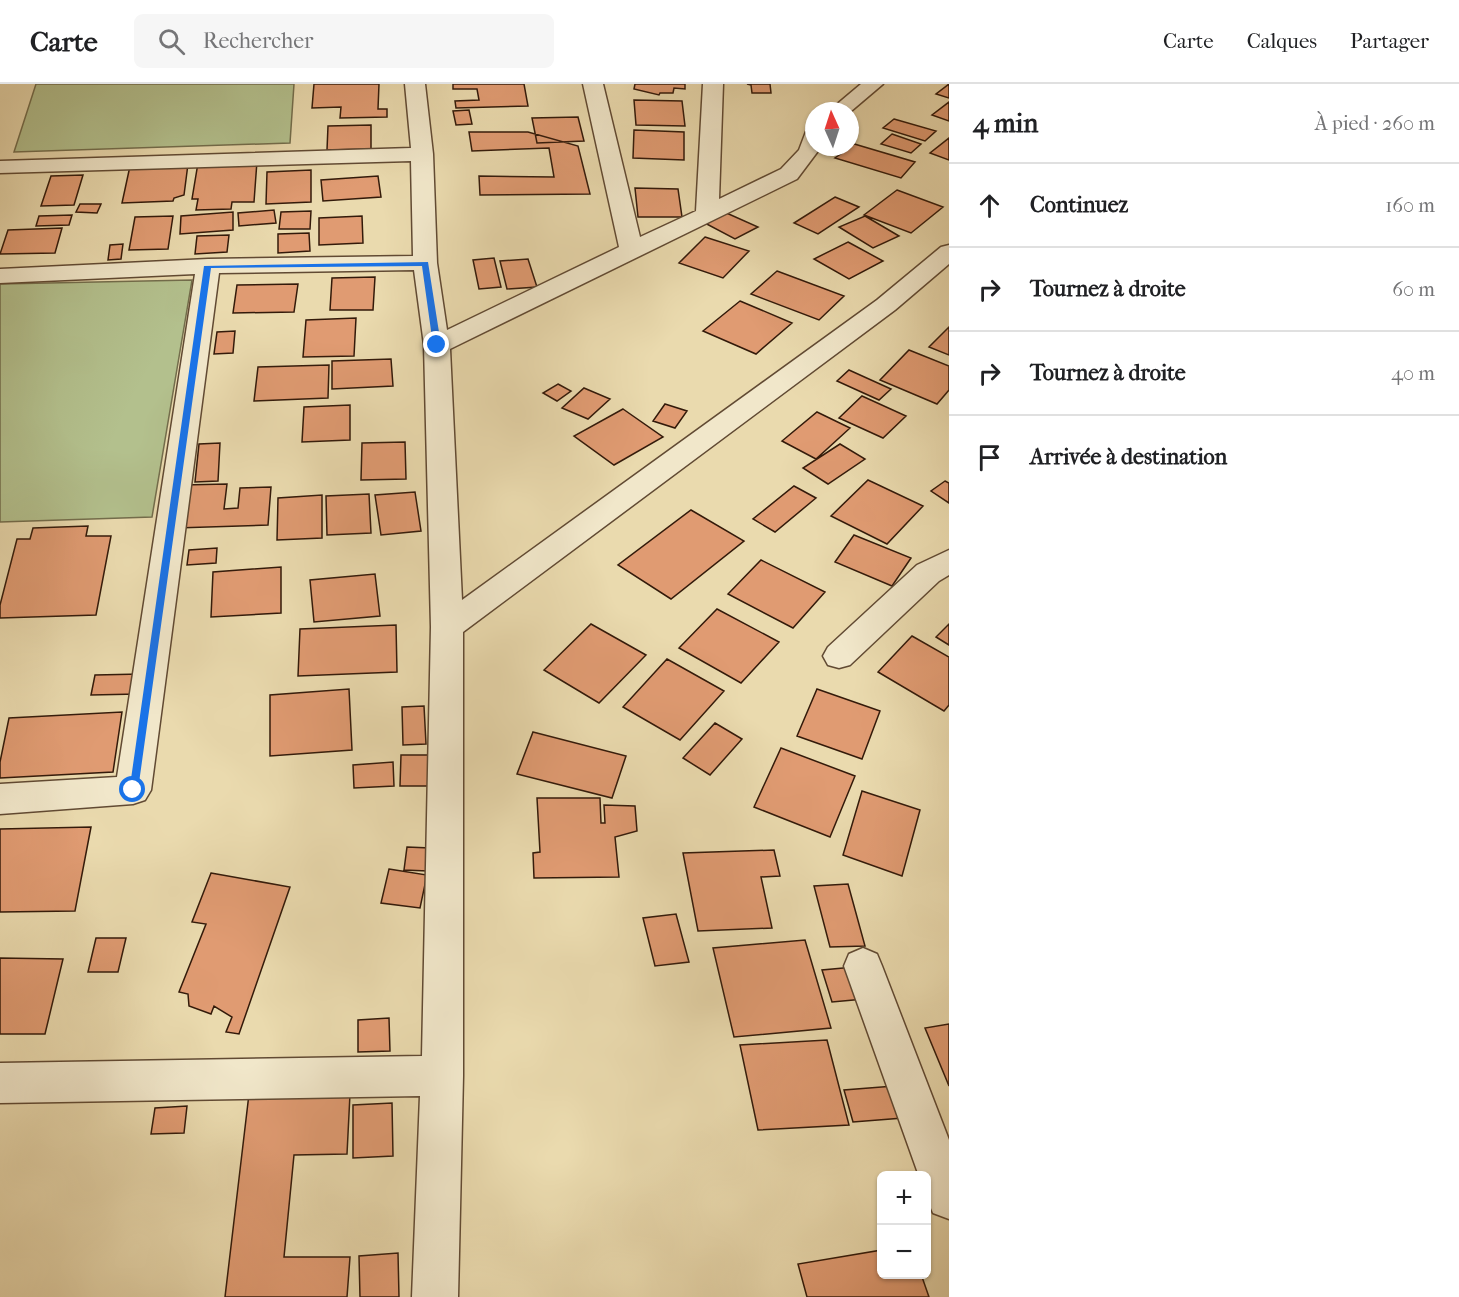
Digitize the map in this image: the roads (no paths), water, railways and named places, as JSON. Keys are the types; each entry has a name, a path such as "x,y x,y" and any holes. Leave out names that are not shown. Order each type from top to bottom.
{"street":[{"path":"415,84 422,154 425,263 437,345 447,627 442,1076 435,1297"},
{"path":"593,84 632,250"},
{"path":"707,214 713,84"},
{"path":"850,102 873,84"},
{"path":"0,167 422,154"},
{"path":"437,345 789,174 805,156"},
{"path":"447,627 886,305 949,252"},
{"path":"0,276 208,266 425,263"},
{"path":"0,799 133,790 208,266"},
{"path":"839,656 942,572"},
{"path":"863,966 949,1197"},
{"path":"0,1083 442,1076"}]}
